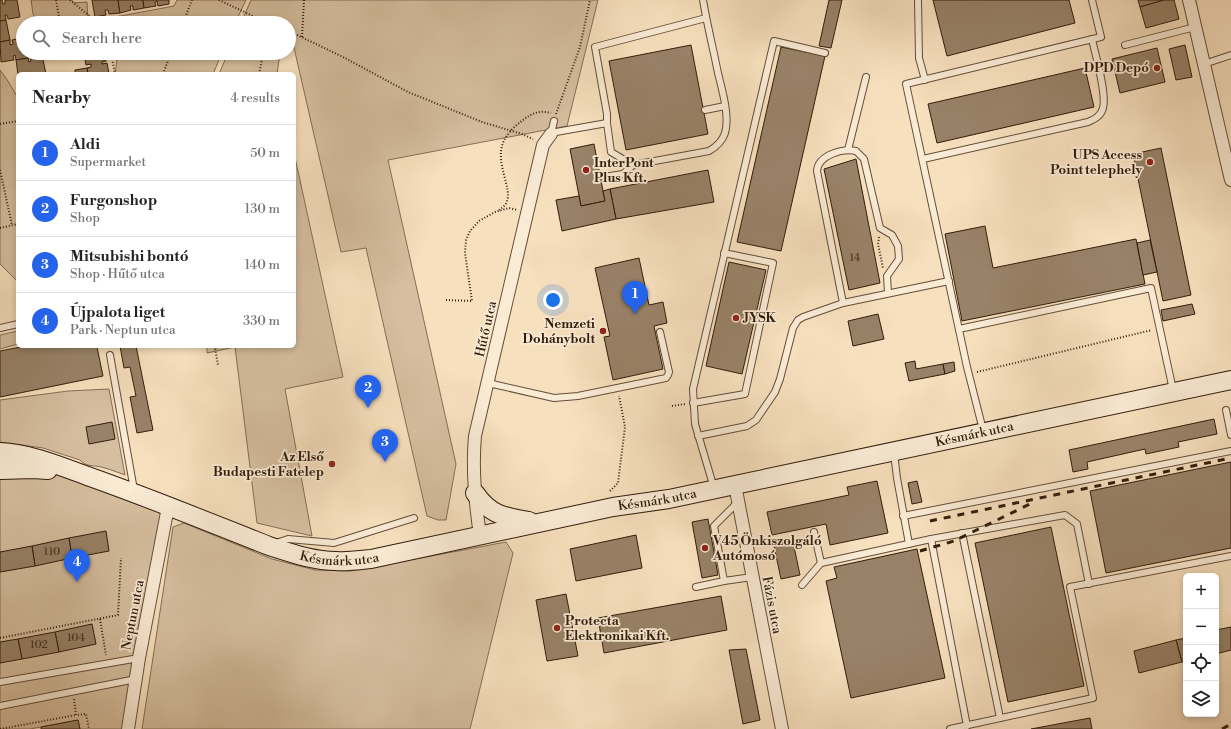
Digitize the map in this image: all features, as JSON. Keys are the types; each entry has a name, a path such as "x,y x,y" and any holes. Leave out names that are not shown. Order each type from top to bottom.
{"street":[{"path":"1189,0 1231,180"},
{"name":"Hűtő utca","path":"480,535 475,493 475,436 543,145 551,134"},
{"name":"Késmárk utca","path":"0,452 8,452 64,467 269,546 308,558 338,562 371,558 613,507 669,499 714,489 736,494 894,452 1231,380"},
{"name":"Késmárk utca","path":"0,470 33,469 92,478"},
{"path":"475,493 486,507 503,517 537,523"},
{"name":"Fázis utca","path":"736,494 782,729"},
{"name":"Neptun utca","path":"128,729 139,658 168,507"}],"lane":[{"path":"604,177 623,174 633,165 709,151 721,142 725,134 727,124 725,106 703,0"},
{"path":"918,0 919,58 925,80"},
{"path":"983,433 906,84 1101,37 1092,0"},
{"path":"633,165 611,152 607,123 608,114 595,47 706,18"},
{"path":"1125,45 1195,27"},
{"path":"922,159 1088,122 1095,119 1099,116 1103,107 1103,98 1101,79 1092,39"},
{"path":"714,489 695,424 693,389 774,41 825,53"},
{"path":"1204,64 1231,55"},
{"path":"848,150 866,77"},
{"path":"705,110 725,106"},
{"path":"551,134 554,121"},
{"path":"551,134 607,123"},
{"path":"843,303 817,171 818,164 824,158 848,150 856,151 864,159 880,228 892,235 898,246 899,258 887,276 888,293"},
{"path":"693,403 745,394 773,263 724,252"},
{"path":"698,436 747,426 753,423 775,392 780,379 790,336 798,320 843,303 949,281"},
{"path":"959,329 1151,288 1173,392"},
{"path":"0,328 16,324"},
{"path":"488,383 554,398 578,396 666,378 669,372 660,332"},
{"path":"110,355 135,494"},
{"path":"1226,410 1231,436"},
{"path":"904,516 1231,451"},
{"path":"894,452 896,478 909,544"},
{"path":"724,581 714,526 736,494"},
{"path":"802,585 821,563 931,539 1065,515 1077,524 1088,584"},
{"path":"269,546 288,539 334,543 414,518"},
{"path":"814,532 821,563"},
{"path":"962,533 1000,718"},
{"path":"931,539 967,726"},
{"path":"950,729 1093,698 1070,587 1231,556"},
{"path":"696,587 752,577"},
{"path":"0,682 139,658"},
{"path":"0,706 136,679"}],"path":[{"path":"56,0 59,16"},
{"path":"70,0 89,16"},
{"path":"185,16 192,0"},
{"path":"219,0 253,16"},
{"path":"302,37 304,0"},
{"path":"446,300 472,300 465,253 466,240 470,231 479,221 504,207 507,201 508,195 501,156 502,144 510,131 531,114 540,111 556,115 580,47 590,0"},
{"path":"296,34 373,72 408,92 482,122 526,136 543,145"},
{"path":"112,60 115,72"},
{"path":"164,72 168,60"},
{"path":"259,72 262,60"},
{"path":"0,124 16,121"},
{"path":"0,170 12,225"},
{"path":"495,212 509,208 527,213"},
{"path":"0,228 16,224"},
{"path":"880,228 878,244 882,266 887,276"},
{"path":"969,374 1055,352 1159,329"},
{"path":"215,348 218,365"},
{"path":"610,491 618,483 625,427 617,388"},
{"path":"672,406 693,403"},
{"path":"0,638 118,615 121,558"},
{"path":"0,729 76,715"}],"shaded area":[{"path":"31,0 72,0 73,3 87,2 88,16 34,16"},
{"path":"177,0 246,0 238,16 120,16 174,6"},
{"path":"251,0 598,0 567,126 388,160 456,464 446,520 438,520 427,516 366,248 341,252 296,56 296,16 244,16"},
{"path":"117,60 219,60 214,72 115,72"},
{"path":"225,60 279,60 277,72 220,72"},
{"path":"0,70 16,95 16,280 0,264"},
{"path":"296,162 343,377 285,389 312,536 257,523 235,348 296,348"},
{"path":"16,331 16,345 0,349 0,335"},
{"path":"207,348 230,348 207,353"},
{"path":"109,389 125,475 98,466 87,465 80,460 43,448 0,442 0,400 68,391"},
{"path":"0,470 60,472 168,507 128,729 80,729 78,720 30,729 0,729"},
{"path":"184,523 272,559 315,570 351,571 506,542 513,553 470,729 142,729 173,527"}],"building":[{"path":"0,0 2,0 3,4 5,4 5,0 17,0 20,16 8,19 7,15 5,15 6,20 0,21"},
{"path":"92,0 118,0 120,13 109,14 108,10 105,10 106,15 95,16"},
{"path":"118,0 143,0 144,8 133,10 133,6 130,6 131,10 120,13"},
{"path":"143,0 169,0 169,4 158,6 157,1 155,2 156,6 144,8"},
{"path":"829,0 842,0 831,48 819,46"},
{"path":"933,0 1069,0 1075,23 947,56"},
{"path":"1138,0 1164,0 1140,7"},
{"path":"1164,0 1174,0 1179,19 1146,28 1140,7"},
{"path":"6,20 10,40 0,42 0,21"},
{"path":"16,39 16,60 15,55 13,56 14,60 1,62 0,42 10,40 10,45 13,44 12,40"},
{"path":"691,45 708,134 626,150 609,61"},
{"path":"1185,45 1192,77 1176,80 1169,49"},
{"path":"781,47 825,56 781,251 737,242"},
{"path":"1157,48 1165,82 1120,93 1112,59"},
{"path":"16,60 43,60 46,72 18,72"},
{"path":"85,60 106,60 102,62 102,64 107,63 109,72 88,72 87,68 91,67 91,64 86,65"},
{"path":"87,68 88,72 75,72 75,70"},
{"path":"1085,68 1094,107 937,143 928,104"},
{"name":"InterPont Plus Kft.","path":"594,144 605,201 581,206 570,149"},
{"path":"1161,148 1191,295 1163,301 1133,154"},
{"path":"856,159 880,283 849,290 824,169"},
{"path":"708,170 714,202 616,219 610,189"},
{"name":"InterPont Plus Kft.","path":"610,189 616,219 562,231 556,200 579,196 581,206 605,201 603,191"},
{"path":"985,226 993,268 1136,239 1145,284 962,321 945,234"},
{"path":"1150,240 1157,272 1143,275 1137,243"},
{"path":"639,258 649,305 663,302 667,323 654,326 663,369 613,380 604,337 610,336 595,268"},
{"name":"JYSK","path":"729,262 766,270 742,374 706,366"},
{"path":"1192,304 1195,314 1163,321 1161,310"},
{"path":"878,314 884,339 853,346 848,321"},
{"path":"16,348 97,348 103,376 0,397 0,351"},
{"path":"120,348 136,348 153,430 137,433 130,397 136,396 130,367 124,368"},
{"path":"915,361 916,369 943,364 945,374 909,381 905,363"},
{"path":"954,362 955,371 945,374 943,364"},
{"path":"1214,419 1217,434 1178,442 1179,447 1146,454 1145,449 1087,462 1088,469 1073,472 1069,450"},
{"path":"112,422 115,439 89,444 86,427"},
{"path":"1231,462 1231,548 1106,573 1090,491"},
{"path":"877,481 888,533 830,545 826,524 772,535 767,512 849,495 847,487"},
{"path":"917,481 922,502 912,504 908,483"},
{"name":"V45 Önkiszolgáló Autómosó","path":"708,519 718,575 702,578 692,522"},
{"path":"1051,527 1084,686 1008,702 975,543"},
{"path":"106,531 109,551 72,558 69,538"},
{"path":"636,535 642,568 576,581 570,549"},
{"path":"69,538 72,558 35,566 32,546"},
{"path":"793,542 800,575 781,579 774,546"},
{"path":"32,546 35,566 0,572 0,552"},
{"path":"917,549 945,678 851,698 826,581 837,578 834,567"},
{"name":"Protecta Elektronikai Kft.","path":"566,594 578,656 547,661 536,600"},
{"path":"721,596 727,630 604,653 598,618"},
{"path":"92,624 96,644 59,652 55,632"},
{"path":"1231,627 1231,650 1219,653 1219,629"},
{"path":"55,632 59,652 22,659 18,639"},
{"path":"18,639 22,659 0,663 0,642"},
{"path":"1183,639 1183,662 1182,662 1176,640"},
{"path":"1176,640 1182,662 1139,673 1134,651"},
{"path":"746,649 760,720 743,724 729,650"},
{"path":"1090,718 1092,729 1031,729"},
{"path":"78,720 80,729 41,729 41,727"}],"railway":[{"path":"930,521 1231,458"},
{"path":"920,551 954,541 1032,503"},
{"path":"1222,729 1231,724"}],"place":[{"name":"DPD Depó","path":"1157,68"},
{"name":"UPS Access Point telephely","path":"1150,162"},
{"name":"InterPont Plus Kft.","path":"586,170"},
{"name":"Aldi","path":"635,314"},
{"name":"JYSK","path":"736,318"},
{"name":"Nemzeti Dohánybolt","path":"603,331"},
{"name":"Furgonshop","path":"368,408"},
{"name":"Mitsubishi bontó","path":"385,462"},
{"name":"Az Első Budapesti Fatelep","path":"332,464"},
{"name":"V45 Önkiszolgáló Autómosó","path":"705,548"},
{"name":"Újpalota liget","path":"77,582"},
{"name":"Protecta Elektronikai Kft.","path":"557,628"}]}
